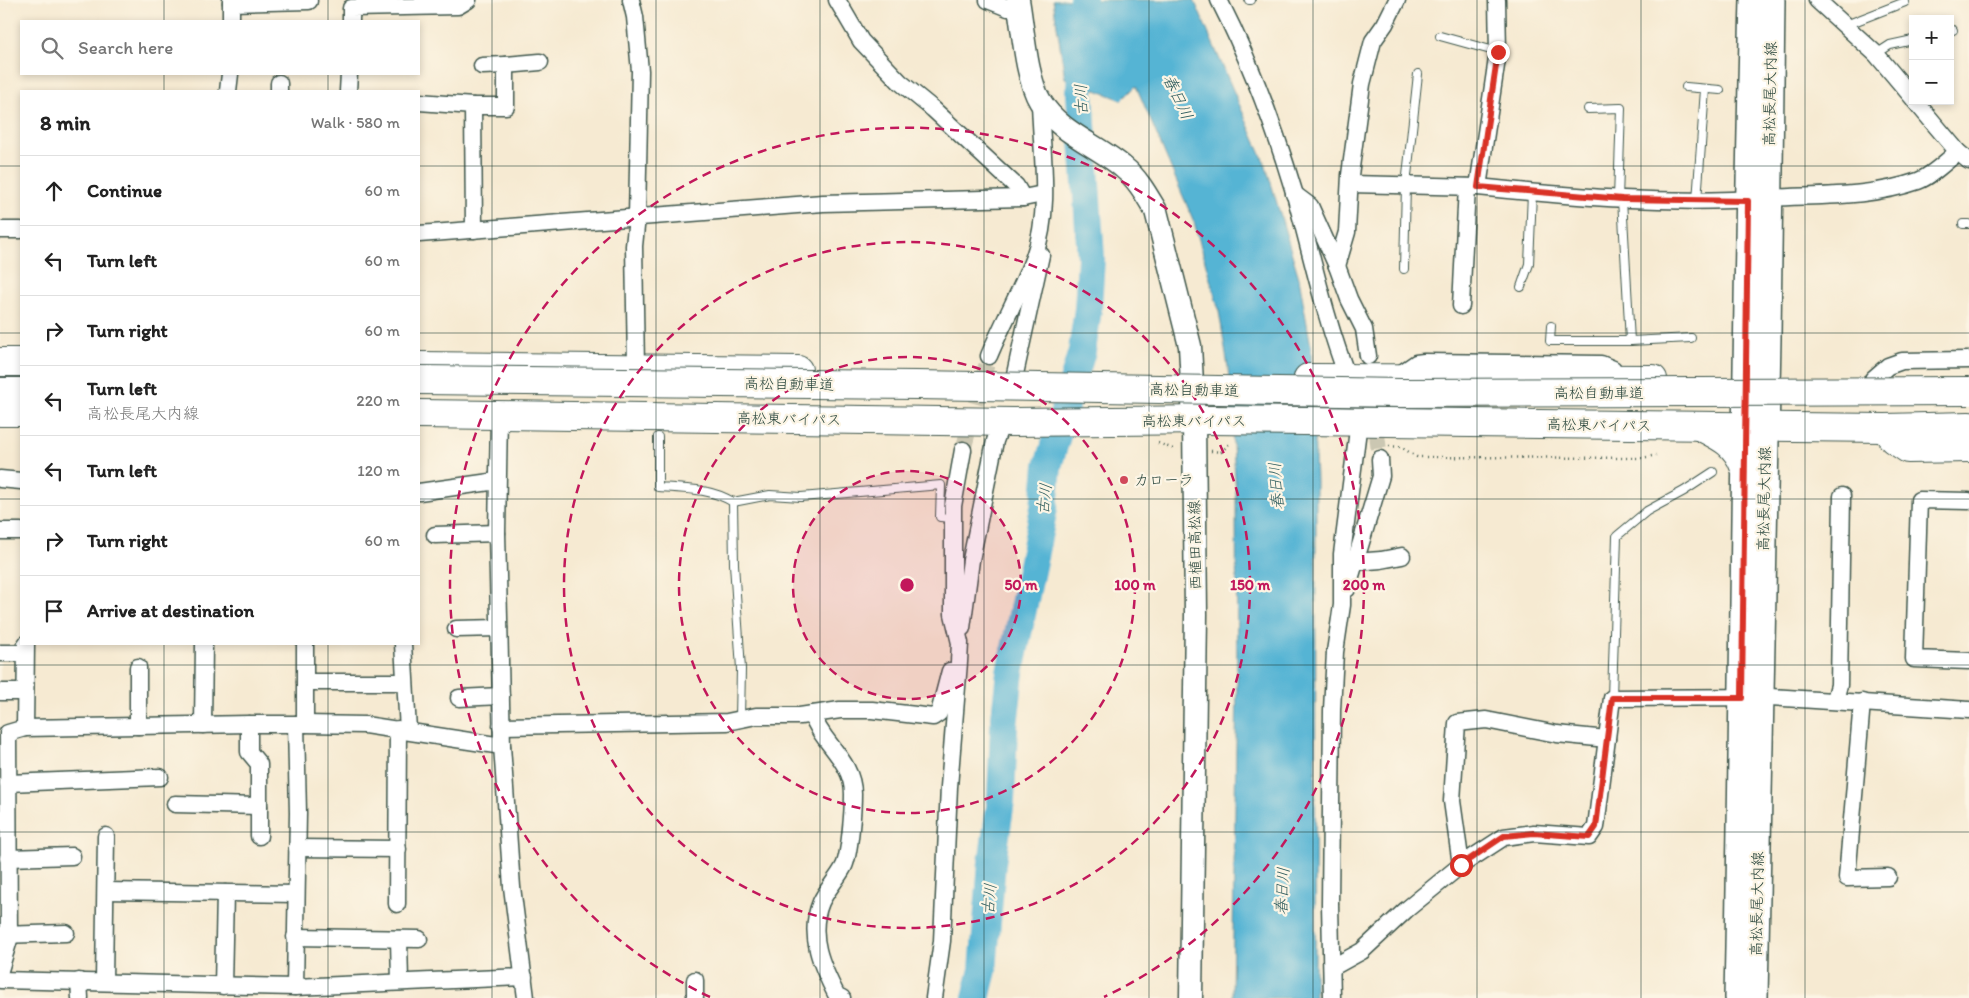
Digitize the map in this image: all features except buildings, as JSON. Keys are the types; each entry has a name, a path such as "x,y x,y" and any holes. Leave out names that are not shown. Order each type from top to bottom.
{"highway":[{"path":"0,362 20,362"},
{"path":"420,366 636,367 1342,379 1969,378"},
{"path":"0,376 20,376"},
{"name":"高松自動車道","path":"420,380 916,385 1401,394 1969,391"},
{"path":"0,392 20,392"},
{"name":"高松自動車道","path":"420,396 929,403 1838,408 1969,407"},
{"path":"0,412 20,412"},
{"name":"高松東バイパス","path":"420,414 1007,422 1203,420 1351,429 1698,426 1885,428 1969,426"},
{"path":"1698,426 1734,446 1744,466"},
{"path":"1885,428 1893,439 1908,449 1969,448"}],"main road":[{"name":"高松長尾大内線","path":"1737,998 1751,697 1756,379 1758,200 1752,0"},
{"name":"高松長尾大内線","path":"1758,200 1772,0"},
{"path":"1019,4 1029,66 1046,108"},
{"name":"西植田高松線","path":"1046,108 1073,134 1125,168 1145,192 1156,211 1190,346 1201,376 1203,420 1196,614 1191,998"},
{"name":"高松長尾大内線","path":"1755,426 1744,466 1751,697 1755,998"}],"street":[{"path":"351,20 351,8 458,6 468,0"},
{"path":"631,0 636,17 640,71 637,217 634,246 636,367"},
{"path":"837,0 861,41 900,82 1010,180 1023,198"},
{"path":"988,0 1008,8 1019,4"},
{"path":"1219,0 1242,46 1264,100 1294,194 1327,312 1342,379"},
{"path":"1337,266 1346,232 1362,84 1373,40 1385,24 1397,0"},
{"path":"1461,306 1473,187 1498,52 1497,0"},
{"path":"1817,0 1876,54 1909,93"},
{"path":"231,20 231,2 309,1"},
{"path":"482,66 540,62"},
{"path":"420,102 473,106 506,106 506,65"},
{"path":"228,90 230,75"},
{"path":"348,90 349,75"},
{"path":"1350,184 1473,187 1620,199 1697,201 1842,197 1885,190 1920,180 1964,157 1919,105"},
{"path":"473,106 474,230"},
{"path":"1020,375 1041,261 1046,108"},
{"path":"420,234 823,203 1023,198 1043,194"},
{"path":"1294,194 1310,206 1337,266 1349,299 1364,329 1368,356"},
{"path":"990,356 1034,256 1042,216"},
{"path":"0,230 20,230"},
{"path":"1873,379 1888,366 1902,362 1969,360"},
{"path":"499,415 497,533 501,726 512,887 526,998"},
{"path":"934,998 940,954 949,787 960,643 971,560 995,441 1007,422"},
{"path":"1342,605 1342,554 1351,429"},
{"path":"960,643 953,614 953,518 963,450"},
{"path":"1332,998 1333,967 1330,904 1332,710 1335,652 1342,605 1381,476 1380,459"},
{"path":"0,478 20,481"},
{"path":"420,492 497,481"},
{"path":"1835,700 1838,685 1842,496"},
{"path":"1969,501 1919,500 1914,659 1969,660"},
{"path":"0,531 20,531"},
{"path":"435,535 497,533"},
{"path":"1355,562 1402,556"},
{"path":"456,629 499,628"},
{"path":"202,725 204,645"},
{"path":"295,987 297,848 305,645"},
{"path":"397,904 403,729 403,645"},
{"path":"0,653 25,648 25,728"},
{"path":"501,726 727,722 740,718 812,714 840,710 872,710 933,718 939,713 953,663 959,662"},
{"path":"138,667 138,726"},
{"path":"305,682 404,682"},
{"path":"0,692 25,692"},
{"path":"459,698 501,696"},
{"path":"1333,967 1362,951 1406,910 1461,865 1504,836 1534,833 1589,837 1596,827 1612,698 1751,697 1835,700 1969,710"},
{"path":"1862,702 1847,878 1888,878"},
{"path":"812,714 816,728 847,767 853,792 845,864 822,901 816,920 816,940 821,965 836,996 842,998"},
{"path":"1461,865 1452,801 1457,723 1486,720 1557,734 1607,739"},
{"path":"249,724 249,752 259,764 259,836"},
{"path":"0,970 4,935 8,783 4,733 25,728 249,724 365,725 403,729 502,746"},
{"path":"8,783 160,777"},
{"path":"175,804 192,812 259,806"},
{"path":"104,982 106,836"},
{"path":"5,848 72,856"},
{"path":"297,848 398,849"},
{"path":"106,891 296,894"},
{"path":"222,986 225,893"},
{"path":"4,935 66,933"},
{"path":"295,937 419,939"},
{"path":"399,939 400,982"},
{"path":"925,998 934,965 940,954"},
{"path":"0,980 295,987 358,991 400,982 524,977"},
{"path":"695,980 695,998"},
{"path":"79,981 80,998"}],"lane":[{"path":"1846,25 1905,2"},
{"path":"1440,36 1498,52"},
{"path":"1876,54 1890,45 1909,41"},
{"path":"1404,269 1406,185 1418,74"},
{"path":"1686,87 1720,90"},
{"path":"1697,201 1704,89"},
{"path":"1588,108 1621,108 1620,199 1630,341"},
{"path":"1521,287 1529,264 1532,193"},
{"path":"1551,326 1550,341 1630,341 1691,338"},
{"path":"658,437 658,487 705,490 718,493 734,502 770,495 801,497 941,485 940,517 953,518"},
{"path":"1612,698 1617,536 1647,511 1684,491 1713,472"},
{"path":"734,502 735,590 741,669 740,718"}],"path":[{"path":"1351,429 1401,447 1417,457 1542,459 1644,458 1656,455"}],"water":[{"name":"春日川","path":"1053,0 1194,0 1266,166 1299,278 1311,347 1316,481 1315,998 1232,998 1237,682 1236,492 1228,367 1219,311 1194,222 1136,86 1122,100 1065,78"}],"waterway":[{"name":"古川","path":"976,998 983,970 992,863 1001,800 1004,726 1010,672 1044,508 1048,466 1082,351 1088,309 1091,258 1080,94 1083,0"}],"tunnel":[{"path":"963,450 989,356"},
{"path":"1371,385 1380,459"}],"place":[{"name":"カローラ","path":"1124,480"}],"route":[{"path":"1461,865 1504,836 1534,833 1589,837 1596,827 1612,698 1742,698 1748,201 1622,199 1478,187 1498,52"}]}
